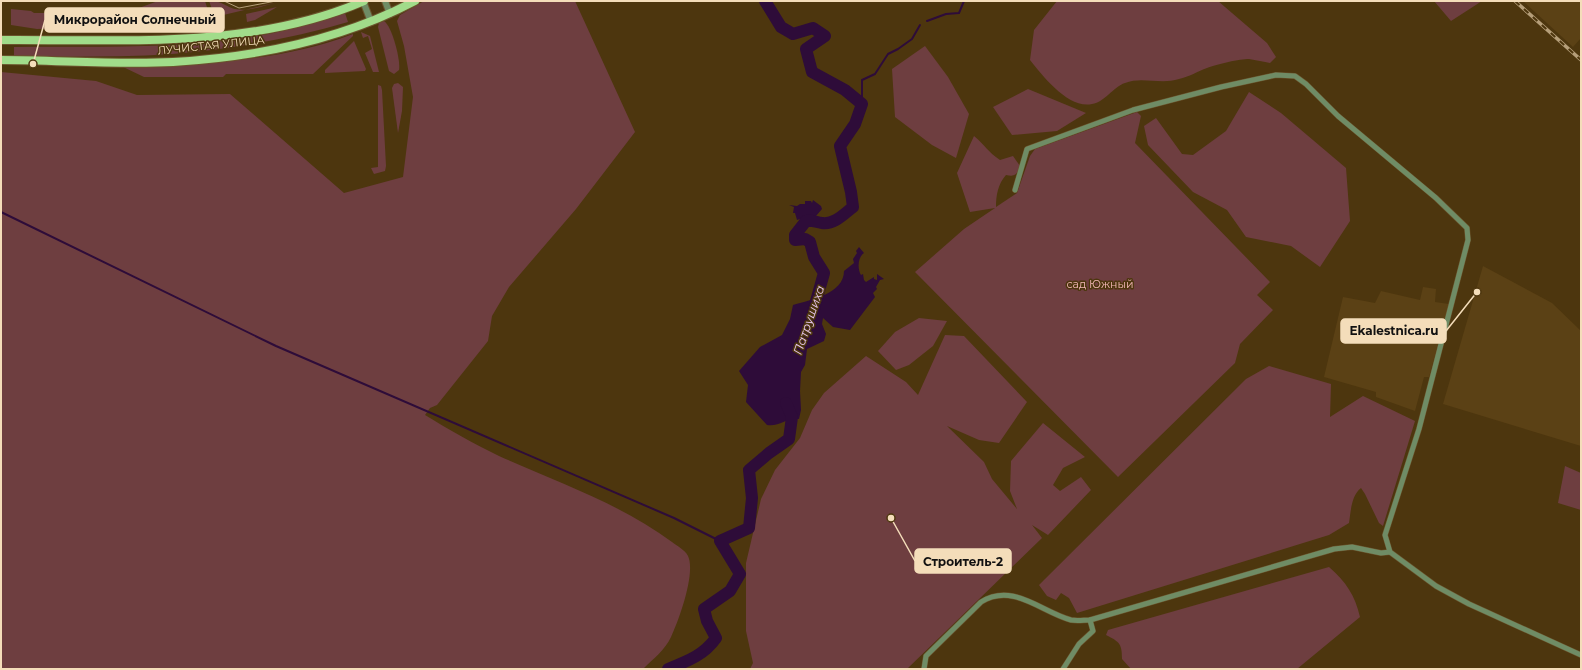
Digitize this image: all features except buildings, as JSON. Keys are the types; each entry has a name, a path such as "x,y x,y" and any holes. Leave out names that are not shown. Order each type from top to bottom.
{"main road":[{"name":"ЛУЧИСТАЯ УЛИЦА","path":"1,40 183,39 248,32 304,21 363,1"},
{"name":"ЛУЧИСТАЯ УЛИЦА","path":"1,60 174,62 274,49 319,40 372,22 415,1"}],"street":[{"path":"363,1 372,22"},
{"path":"385,1 390,14"},
{"path":"1015,190 1026,149 1133,110 1221,87 1276,75 1295,76 1306,84 1338,116 1468,228 1468,240 1419,429 1384,535 1390,552 1436,586 1469,604 1581,655"},
{"path":"924,669 926,656 981,602 990,596 1001,594 1016,596 1072,620 1090,620 1334,550 1352,547 1381,553 1390,552"},
{"path":"1063,669 1079,644 1093,632 1090,620"}],"shaded area":[{"path":"1523,1 1581,1 1581,38 1573,47"},
{"path":"1483,266 1552,303 1581,331 1581,446 1443,404"},
{"path":"1423,287 1436,289 1435,302 1449,304 1429,377 1424,377 1415,411 1376,397 1376,392 1324,377 1343,297 1375,303 1381,291 1420,300"}],"green space":[{"path":"158,1 205,1 212,23 37,29 11,25 11,9 31,11 34,13 108,13 113,10 123,10 128,12"},
{"path":"209,1 214,1 235,9 246,10 215,17"},
{"path":"424,1 575,1 635,132 576,209 509,287 492,316 488,341 437,405 430,408 425,415 499,456 588,494 632,516 652,528 685,552 688,556 690,564 686,596 678,620 666,646 643,669 1,669 1,72 96,81 137,95 230,94 344,193 403,177 413,97 404,46 397,21 400,15"},
{"path":"1057,1 1218,1 1267,43 1276,57 1270,63 1249,59 1228,62 1211,66 1186,77 1172,81 1131,81 1121,85 1097,103 1083,104 1074,101 1057,90 1030,60 1034,30"},
{"path":"1434,1 1482,1 1451,21"},
{"path":"278,2 257,8 246,10"},
{"path":"277,7 255,20 247,22 246,14"},
{"path":"345,13 348,22 327,28 283,38 217,49 172,54 133,56 14,57 14,47 171,45 232,40 284,31"},
{"path":"384,21 393,36 397,52 399,70 394,74 389,71 378,27 379,23"},
{"path":"361,32 370,36 379,72 373,72 365,53 372,49 368,36 363,38"},
{"path":"353,34 353,36 313,74 226,74 223,77 144,77 119,65 179,64 238,60 295,51 324,44"},
{"path":"354,41 366,69 365,71 325,73 325,70"},
{"path":"925,46 948,77 969,114 956,158 932,145 895,117 892,69"},
{"path":"398,83 403,87 402,111 398,133 392,88 394,84"},
{"path":"378,85 381,86 382,90 386,166 385,171 374,174 371,168 378,167"},
{"path":"1028,89 1086,113 1057,131 1012,135 993,107"},
{"path":"1249,92 1281,113 1346,168 1350,221 1320,267 1291,246 1246,237 1227,210 1193,192 1148,145 1144,126 1156,118 1182,154 1193,155 1226,131"},
{"name":"сад Южный","path":"1137,112 1141,116 1135,143 1270,282 1257,295 1273,310 1240,344 1235,363 1118,477 915,272 964,229 995,208 970,212 957,173 974,136 1000,160 1013,156 1020,166 1015,175 1006,175 1001,182 997,194 996,207 1017,193 1030,156 1035,149"},
{"path":"919,318 947,321 933,346 909,365 896,370 878,351 895,332"},
{"path":"945,335 964,336 1027,402 999,443 979,440 947,426 984,462 992,479 1017,509 1010,491 1011,461 1043,423 1085,457 1063,468 1053,485 1060,491 1081,477 1091,490 1048,535 1032,525 1042,538 907,669 750,669 753,663 746,631 746,563 761,499 775,470 800,438 812,410 824,393 866,356 906,382 918,395"},
{"path":"1269,366 1331,384 1330,417 1363,396 1415,421 1383,526 1379,523 1361,488 1353,499 1349,523 1329,535 1077,613 1069,598 1061,593 1056,600 1047,596 1039,585 1246,379"},
{"path":"1565,466 1581,473 1581,510 1558,503"},
{"path":"1329,567 1349,589 1360,617 1297,669 1131,669 1122,659 1121,647 1119,644 1106,635 1108,630"}],"water":[{"path":"813,200 821,206 822,209 810,223 816,224 809,227 801,226 801,229 799,227 802,222 800,219 797,220 795,213 793,213 794,207 789,205 797,206 800,204 805,204 805,201 811,201 812,203"},
{"path":"859,247 864,253 860,257 859,266 864,280 866,282 874,277 874,279 877,280 877,274 884,279 880,280 876,287 877,289 873,293 875,297 850,330 833,327 823,318 822,324 826,334 824,341 807,349 805,365 801,372 801,410 799,419 791,419 776,425 767,425 746,402 748,385 739,371 760,347 782,335 790,319 793,305 825,295 838,285 843,279 844,271 854,263 853,259"}],"waterway":[{"name":"Патрушиха","path":"765,1 781,27 793,34 813,28 825,36 806,49 812,72 845,90 862,104 855,124 840,146 853,207 835,221 826,223 806,221 795,235 795,240 805,239 810,242 814,257 824,273 813,312"},
{"path":"927,21 946,14 959,13 964,1"},
{"path":"862,104 862,80 875,74 888,54 912,39 920,25"},
{"path":"1,212 276,346 674,518 720,541"},
{"name":"Патрушиха","path":"668,669 701,653 716,638 707,621 704,609 730,591 740,574 720,541 749,528 752,498 749,470 789,439 792,417 786,403"}],"tram line":[{"path":"224,1 239,8 276,1"}],"railway":[{"path":"1515,1 1581,60"}],"place":[{"name":"Микрорайон Солнечный","path":"33,64"},
{"name":"Ekalestnica.ru","path":"1477,292"},
{"name":"Строитель-2","path":"891,518"}]}
